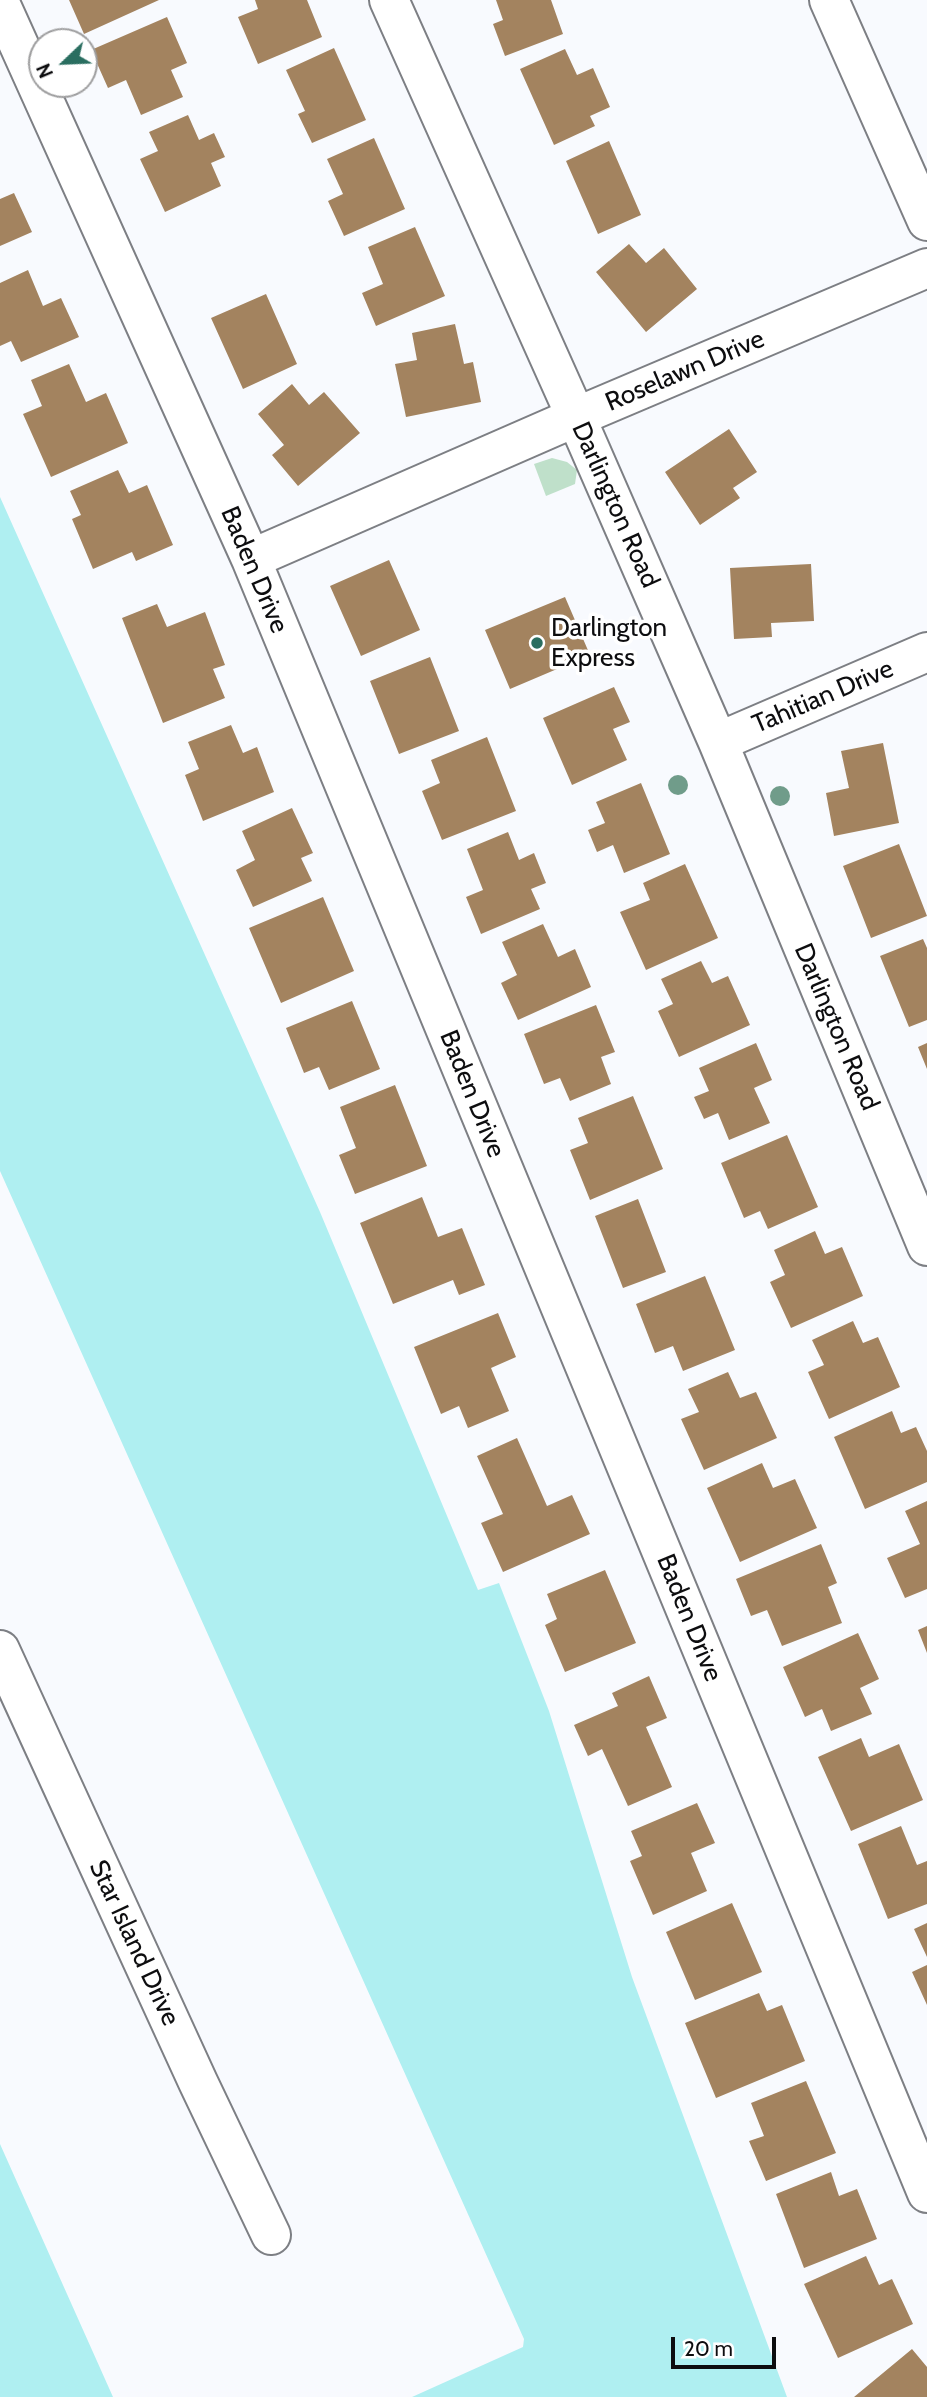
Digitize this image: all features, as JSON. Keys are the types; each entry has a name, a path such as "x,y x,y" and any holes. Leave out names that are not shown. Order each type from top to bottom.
{"street":[{"name":"Darlington Road","path":"389,0 718,742 927,1246"},
{"path":"829,0 927,221"},
{"name":"Baden Drive","path":"0,3 251,559 927,2193"},
{"name":"Roselawn Drive","path":"251,559 927,268"},
{"name":"Tahitian Drive","path":"718,742 927,652"},
{"name":"Star Island Drive","path":"0,1650 271,2235"}],"green space":[{"path":"552,458 567,462 577,470 575,484 546,496 534,464"}],"water":[{"path":"0,497 320,1212 478,1590 499,1583 549,1711 632,1977 787,2397 412,2397 523,2347 524,2339 0,1171"},
{"path":"0,2144 113,2397 0,2397"}],"building":[{"path":"69,0 159,0 97,28 81,28"},
{"path":"255,0 307,0 322,37 258,64 238,17 258,9"},
{"path":"496,0 551,0 563,34 505,56 493,24 503,20"},
{"path":"167,17 187,63 171,70 183,97 141,115 126,80 108,88 98,66 98,47"},
{"path":"334,48 366,120 312,143 298,114 305,111 286,70"},
{"path":"565,49 577,75 593,68 610,107 590,116 595,126 554,145 520,69"},
{"path":"188,115 199,140 214,133 225,157 211,163 221,186 165,212 140,159 158,151 149,132"},
{"path":"374,138 405,209 344,236 328,201 343,194 327,159"},
{"path":"609,141 641,215 598,234 566,161"},
{"path":"14,193 32,232 0,246 0,199"},
{"path":"415,227 445,296 376,326 362,293 383,284 368,247"},
{"path":"629,244 646,263 664,248 697,289 646,332 596,272"},
{"path":"28,270 43,306 61,298 79,337 21,362 11,341 0,346 0,283"},
{"path":"266,294 297,364 243,389 211,318"},
{"path":"455,324 464,364 473,362 481,402 406,417 395,364 417,360 412,333"},
{"path":"69,364 86,402 106,393 128,443 51,477 23,414 42,406 31,380"},
{"path":"292,384 309,405 324,392 360,433 298,486 272,455 284,445 258,414"},
{"path":"729,429 757,472 733,488 740,498 700,525 665,472"},
{"path":"118,470 129,493 147,485 173,545 136,561 132,552 93,569 72,519 81,515 70,491"},
{"path":"389,560 420,630 361,656 330,586"},
{"path":"811,564 814,621 771,623 772,637 734,639 730,568"},
{"name":"Darlington Express","path":"565,597 590,655 510,689 485,630"},
{"path":"157,604 167,627 205,612 225,665 213,669 225,698 163,723 122,618"},
{"path":"430,657 459,731 399,754 370,681"},
{"path":"614,687 630,722 613,729 627,760 572,785 543,718"},
{"path":"231,725 243,753 257,747 274,792 203,821 185,775 199,769 188,742"},
{"path":"487,737 516,811 442,840 422,791 440,783 431,760"},
{"path":"883,743 899,823 834,836 826,793 849,788 841,751"},
{"path":"641,783 670,854 624,873 613,845 597,852 588,830 605,823 596,802"},
{"path":"292,808 313,853 301,858 312,881 253,907 236,870 255,860 242,831"},
{"path":"508,832 519,860 534,853 546,883 531,889 540,909 481,934 466,897 483,890 467,849"},
{"path":"899,844 927,916 871,938 843,866"},
{"path":"685,864 718,938 646,970 620,912 650,900 643,883"},
{"path":"323,897 354,971 281,1003 249,928"},
{"path":"543,924 558,957 575,949 591,987 518,1020 501,983 517,975 502,942"},
{"path":"923,939 927,948 927,1020 909,1027 880,956"},
{"path":"701,961 712,983 728,976 750,1025 679,1057 658,1011 673,1004 661,979"},
{"path":"352,1001 380,1069 329,1090 319,1067 304,1073 286,1028"},
{"path":"596,1005 615,1052 601,1057 611,1084 570,1101 560,1078 544,1084 524,1034"},
{"path":"756,1043 772,1080 754,1088 770,1123 729,1140 718,1113 704,1119 694,1097 709,1091 699,1068"},
{"path":"927,1043 927,1069 918,1047"},
{"path":"395,1085 427,1166 355,1194 339,1155 356,1148 340,1107"},
{"path":"633,1096 663,1169 590,1200 570,1150 588,1143 578,1118"},
{"path":"787,1135 818,1207 768,1229 760,1211 744,1218 721,1163"},
{"path":"422,1197 438,1237 462,1228 485,1285 459,1295 453,1280 393,1304 360,1223"},
{"path":"638,1199 666,1272 623,1288 595,1216"},
{"path":"815,1231 825,1254 842,1247 863,1296 791,1328 770,1282 785,1275 774,1250"},
{"path":"705,1276 735,1350 683,1371 673,1346 655,1353 636,1304"},
{"path":"498,1313 516,1357 491,1368 509,1411 468,1428 459,1406 441,1414 414,1347"},
{"path":"853,1321 863,1343 878,1337 900,1387 829,1419 808,1372 824,1365 812,1340"},
{"path":"728,1372 740,1398 756,1392 777,1438 704,1470 681,1419 699,1412 688,1389"},
{"path":"892,1411 901,1433 916,1427 927,1451 927,1482 865,1509 834,1437"},
{"path":"517,1438 547,1506 572,1495 590,1534 503,1572 481,1523 503,1514 477,1456"},
{"path":"762,1463 773,1488 795,1479 817,1528 740,1562 707,1488"},
{"path":"927,1501 927,1589 905,1598 887,1558 920,1544 905,1511"},
{"path":"821,1544 837,1583 828,1587 842,1623 782,1646 767,1610 751,1616 736,1579"},
{"path":"605,1570 636,1643 565,1672 545,1625 557,1619 547,1594"},
{"path":"927,1626 927,1653 918,1630"},
{"path":"858,1633 879,1679 860,1688 872,1714 831,1731 822,1709 805,1717 783,1667"},
{"path":"649,1676 667,1718 646,1727 672,1787 628,1806 602,1749 588,1756 574,1725 618,1706 612,1693"},
{"path":"861,1738 869,1757 899,1744 923,1800 851,1831 818,1757"},
{"path":"697,1803 715,1843 691,1853 707,1891 653,1915 630,1861 642,1856 631,1831"},
{"path":"901,1826 917,1865 927,1861 927,1904 888,1919 858,1844"},
{"path":"732,1903 762,1972 695,2000 666,1932"},
{"path":"927,1923 927,1957 914,1929"},
{"path":"927,1965 927,2005 912,1972"},
{"path":"759,1993 767,2011 782,2005 805,2061 716,2098 685,2023"},
{"path":"806,2081 836,2153 766,2181 749,2141 764,2136 751,2103"},
{"path":"831,2172 839,2196 857,2189 877,2239 804,2268 776,2194"},
{"path":"866,2256 879,2285 892,2279 913,2324 838,2358 804,2284"},
{"path":"912,2349 927,2367 927,2397 854,2397"}],"place":[{"name":"Darlington Express","path":"537,643"}]}
